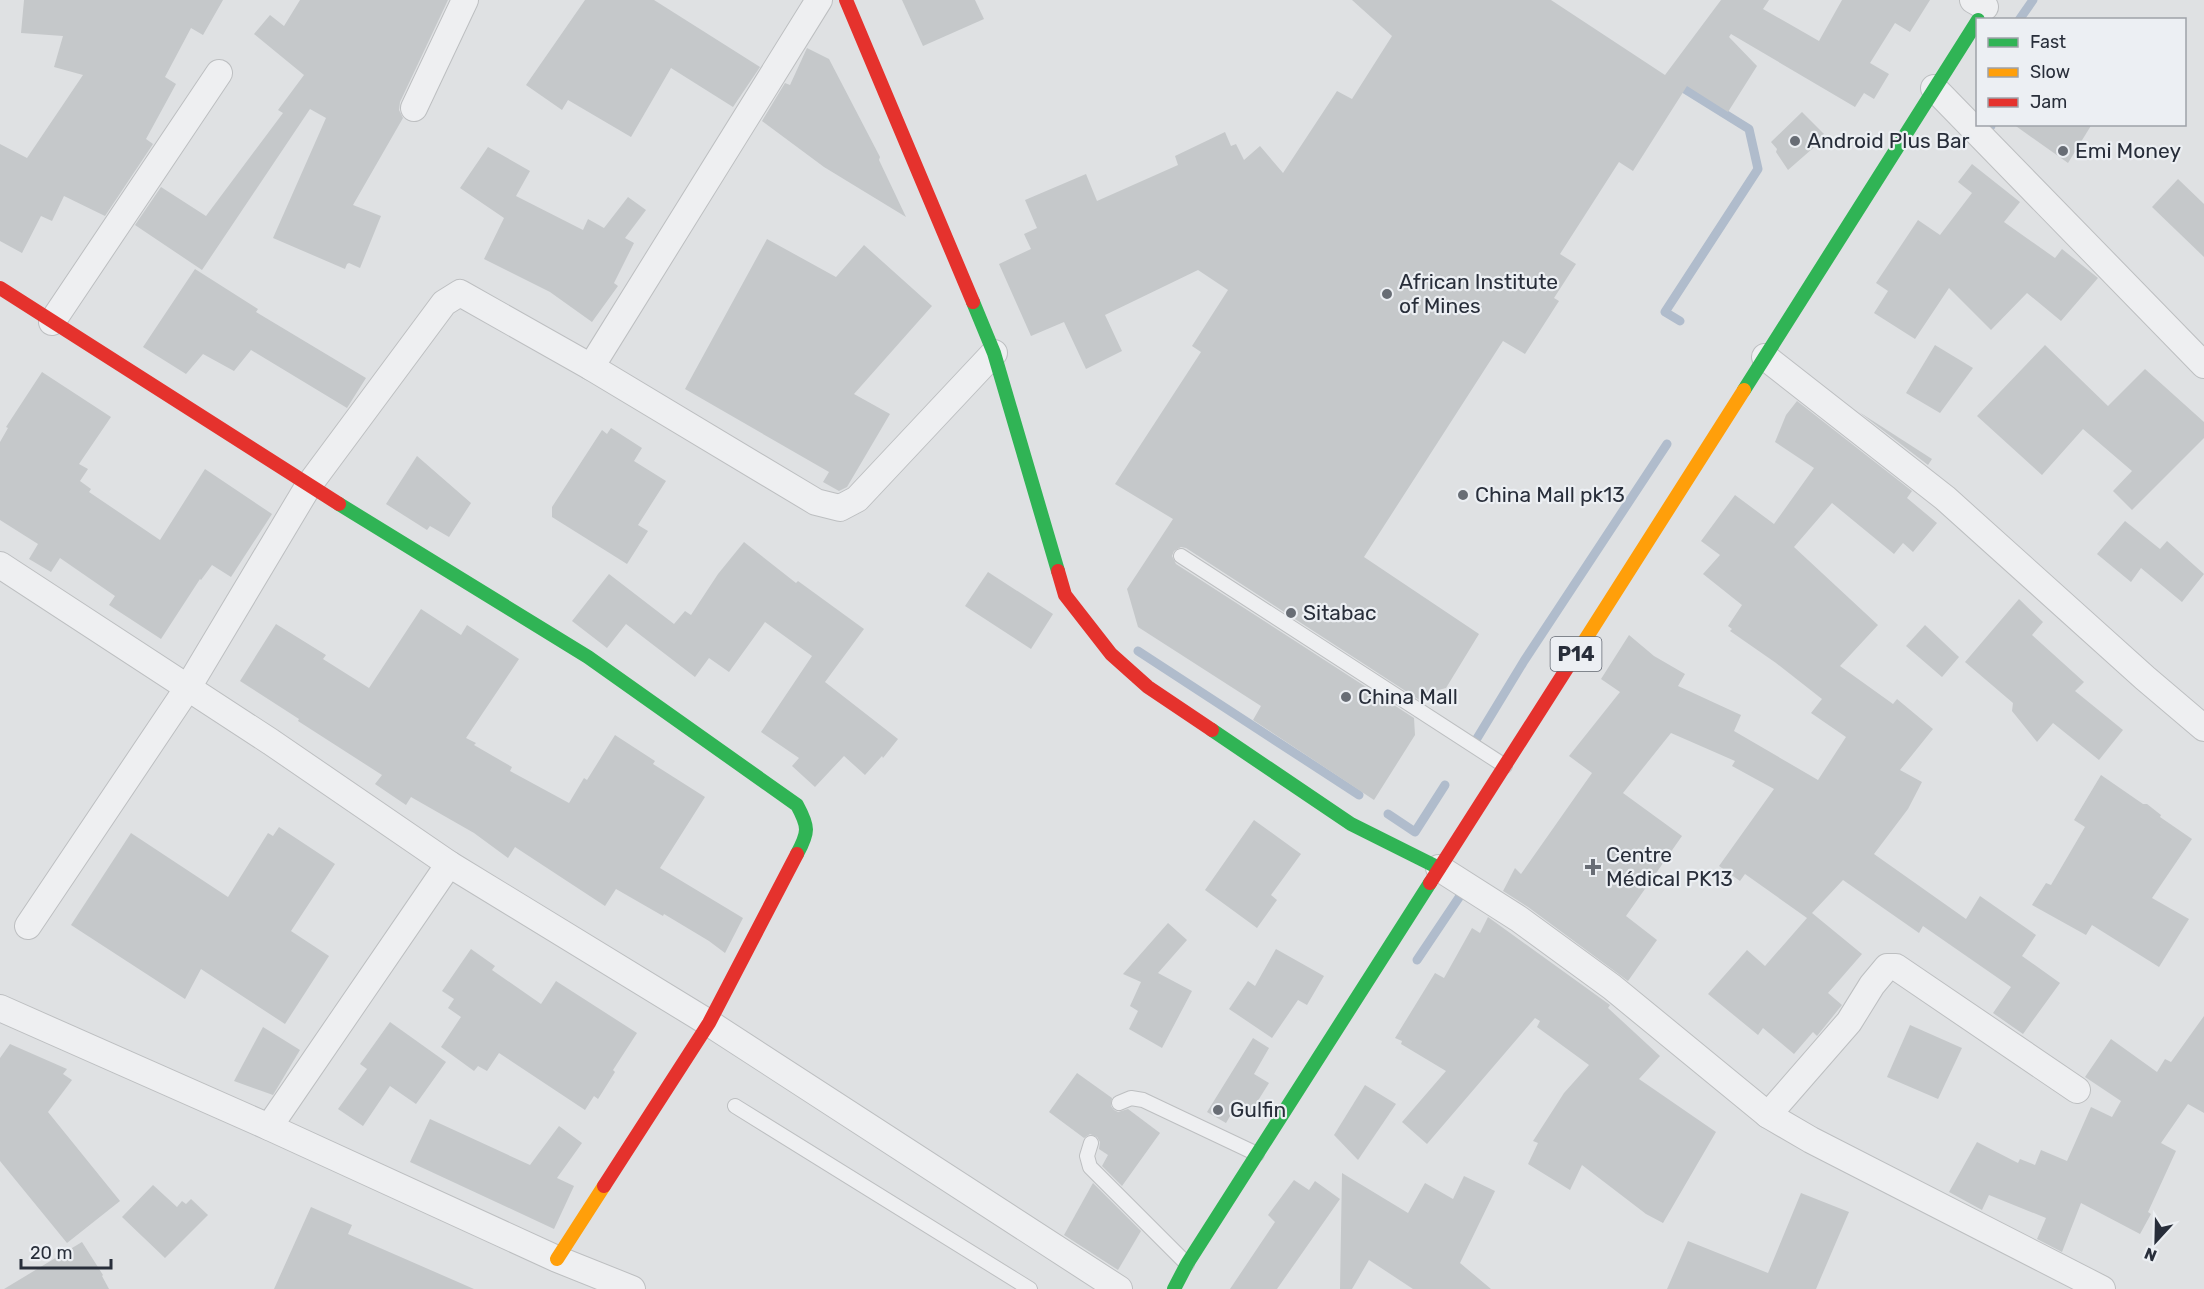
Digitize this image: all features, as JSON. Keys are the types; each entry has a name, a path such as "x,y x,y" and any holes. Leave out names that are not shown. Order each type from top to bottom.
{"street":[{"path":"414,108 465,0"},
{"path":"591,367 819,0"},
{"path":"846,0 994,353 1065,595 1111,654 1148,687 1351,824 1439,868 1520,919 1584,967 1768,1115 2086,1285"},
{"name":"P14","path":"1174,1289 1187,1264 1765,357 1981,9"},
{"path":"52,322 219,73"},
{"path":"1934,88 2204,365"},
{"path":"0,288 309,485 588,657 797,805 807,823 804,841 709,1023 557,1259"},
{"path":"28,926 187,689 309,485 444,303 460,293 591,367 816,502 840,508 856,499 994,353"},
{"path":"1765,357 1945,498 2204,728"},
{"path":"0,565 271,742 449,864 709,1023 1119,1289"},
{"path":"269,1127 449,864"},
{"path":"1768,1115 1849,1022 1872,985 1887,967 1896,967 2077,1090"},
{"path":"0,1008 269,1127 557,1259 632,1289"}],"lane":[{"path":"1181,556 1505,766"},
{"path":"1119,1103 1131,1098 1143,1100 1257,1154"},
{"path":"735,1106 1030,1289"},
{"path":"1091,1143 1087,1156 1090,1167 1187,1264"}],"building":[{"path":"24,0 223,0 203,35 191,28 165,77 176,84 146,139 153,144 105,216 64,196 52,221 41,216 22,253 0,241 0,144 27,158 83,75 54,67 63,36 21,33"},
{"path":"300,0 448,0 400,102 399,110 403,118 353,205 381,216 360,268 349,263 345,269 273,238 326,118 310,109 202,270 135,225 161,187 206,216 283,113 278,110 304,75 254,34 270,15 284,26"},
{"path":"585,0 654,0 760,67 733,107 671,68 631,137 568,100 562,110 526,85"},
{"path":"902,0 975,0 984,19 923,46"},
{"name":"African Institute of Mines","path":"1352,0 1551,0 1665,75 1721,0 1769,0 1763,9 1819,41 1842,0 1930,0 1910,32 1895,23 1870,63 1889,74 1874,99 1864,93 1855,107 1731,34 1729,37 1757,66 1728,112 1687,86 1633,171 1619,162 1560,254 1576,264 1554,298 1559,301 1525,354 1503,341 1364,557 1479,634 1446,688 1431,692 1424,703 1186,548 1181,547 1174,551 1172,556 1176,564 1414,718 1415,735 1374,800 1253,720 1261,706 1138,627 1127,589 1173,519 1115,484 1201,352 1192,346 1228,290 1198,270 1105,315 1122,351 1086,369 1064,322 1031,336 999,264 1031,249 1024,234 1037,228 1025,200 1086,174 1097,201 1178,165 1175,156 1225,132 1231,146 1236,144 1244,160 1260,146 1283,173 1337,91 1352,99 1392,36"},
{"path":"807,48 829,59 880,157 879,160 906,217 824,167 762,121 785,83 790,85"},
{"name":"Android Plus Bar","path":"1802,112 1824,134 1817,140 1820,142 1788,170 1771,142"},
{"name":"Emi Money","path":"2016,126 2091,126 2068,163"},
{"path":"488,147 530,171 516,196 583,230 588,219 604,228 628,197 646,210 625,238 634,243 614,283 618,286 592,322 550,292 484,259 504,218 460,188"},
{"path":"1972,164 2020,202 2004,222 2055,258 2062,249 2098,278 2061,321 2027,293 1991,330 1949,288 1915,339 1874,313 1888,291 1876,283 1918,220 1940,235 1972,193 1958,182"},
{"path":"2178,179 2204,204 2204,257 2152,207"},
{"path":"767,239 836,277 864,245 932,306 854,394 890,414 847,487 839,491 823,482 829,472 685,389"},
{"path":"195,269 258,309 256,312 366,378 347,408 251,350 234,371 203,354 186,374 143,347"},
{"path":"1935,345 1973,368 1940,413 1906,393"},
{"path":"2045,345 2108,406 2145,369 2204,422 2204,438 2132,510 2113,491 2132,471 2083,429 2042,475 1977,416"},
{"path":"42,372 111,417 79,464 88,469 80,481 91,489 89,492 160,540 205,469 272,514 231,577 212,565 200,579 161,639 109,605 115,596 60,558 51,572 29,559 38,544 0,520 0,442 8,428 6,427"},
{"path":"1797,401 1912,491 1907,498 1937,523 1913,552 1903,543 1894,554 1832,503 1794,547 1878,625 1840,666 1893,704 1897,699 1933,729 1900,770 1922,782 1908,809 1874,854 1966,919 1980,896 2036,935 2022,956 2060,983 2023,1034 1993,1013 2011,987 1923,926 1919,933 1843,880 1812,913 1862,954 1828,993 1842,1005 1817,1036 1813,1032 1794,1054 1763,1028 1758,1035 1708,994 1747,950 1765,966 1807,918 1745,874 1740,881 1719,866 1774,789 1732,766 1735,761 1671,733 1623,793 1682,836 1626,916 1657,940 1628,981 1503,891 1515,868 1521,874 1592,773 1569,756 1620,692 1601,679 1629,635 1654,656 1685,674 1678,686 1741,715 1734,731 1818,780 1846,737 1811,713 1822,699 1730,631 1732,629 1728,626 1742,605 1703,574 1720,555 1701,541 1735,495 1774,524 1814,468 1775,442 1786,415"},
{"path":"1859,412 1932,459 1928,465"},
{"path":"611,428 642,448 634,461 666,481 638,525 648,531 627,564 552,517 552,507 602,430 607,434"},
{"path":"417,456 471,503 449,537 430,526 427,530 386,504"},
{"path":"2125,521 2160,549 2167,541 2204,574 2182,602 2141,568 2131,582 2097,554"},
{"path":"744,542 796,583 798,581 864,629 825,682 898,739 865,775 844,756 815,787 792,766 799,758 761,732 812,656 765,622 729,672 709,658 695,677 626,624 607,648 572,621 609,574 674,624 685,611 691,615 718,574"},
{"path":"988,572 1053,614 1031,649 965,606"},
{"path":"2019,599 2043,622 2032,635 2084,682 2075,691 2123,730 2099,760 2053,723 2037,742 2012,711 2013,703 1965,662"},
{"path":"421,609 461,635 467,625 519,659 466,738 512,767 510,771 569,803 584,778 587,780 615,735 655,761 653,764 705,797 660,868 743,918 725,953 664,914 663,916 616,889 605,906 515,847 508,858 474,833 411,797 406,805 375,784 382,775 240,681 276,624 326,655 323,659 369,688"},
{"path":"1925,625 1959,657 1942,677 1906,646"},
{"path":"2101,775 2143,804 2147,804 2161,815 2160,817 2192,839 2152,898 2189,919 2159,967 2092,925 2086,935 2032,905 2046,883 2051,885 2085,827 2074,820"},
{"path":"1254,820 1301,854 1271,895 1277,900 1257,928 1205,890"},
{"path":"279,827 335,864 291,931 329,956 285,1024 201,969 185,999 71,925 131,833 228,897 268,833 273,836"},
{"path":"1488,917 1610,1005 1608,1008 1660,1056 1639,1079 1716,1132 1663,1223 1646,1214 1582,1165 1570,1190 1528,1164 1538,1143 1533,1141 1564,1093 1589,1065 1537,1027 1540,1021 1535,1018 1427,1144 1402,1122 1446,1071 1395,1038 1435,973 1444,978 1472,928 1480,933"},
{"path":"1168,923 1187,940 1158,973 1192,991 1162,1048 1129,1029 1138,1011 1130,1006 1141,982 1123,974"},
{"path":"471,949 495,966 492,970 541,1004 556,981 637,1033 613,1070 615,1072 598,1099 594,1096 585,1110 499,1053 487,1071 478,1066 474,1071 441,1047 461,1017 448,1008 454,999 442,991"},
{"path":"1276,949 1324,976 1307,1005 1298,1000 1272,1038 1229,1009 1248,981 1255,986"},
{"path":"2204,1016 2204,1113 2188,1104 2161,1143 2176,1151 2148,1212 2151,1214 2140,1234 2081,1203 2062,1252 2037,1239 2046,1218 1989,1195 1982,1210 1949,1192 1977,1142 2018,1163 2020,1159 2035,1165 2041,1150 2067,1161 2091,1107 2112,1117 2121,1101 2085,1077 2111,1039 2157,1072 2165,1059 2171,1062"},
{"path":"390,1022 446,1062 416,1104 390,1086 363,1126 338,1109 367,1069 360,1064"},
{"path":"1910,1025 1962,1048 1938,1099 1887,1077"},
{"path":"263,1027 300,1050 273,1095 234,1081"},
{"path":"1253,1038 1269,1048 1254,1074 1269,1083 1249,1115 1236,1106 1226,1123 1207,1112"},
{"path":"10,1044 67,1069 63,1074 72,1080 48,1112 120,1201 67,1243 0,1161 0,1058"},
{"path":"1077,1073 1112,1098 1111,1106 1114,1110 1118,1112 1128,1109 1160,1133 1122,1186 1102,1166 1108,1155 1099,1149 1100,1142 1097,1137 1090,1134 1084,1138 1049,1112"},
{"path":"1365,1085 1396,1104 1358,1160 1334,1135"},
{"path":"430,1119 530,1165 559,1126 582,1143 557,1178 574,1186 554,1229 410,1162"},
{"path":"1342,1173 1408,1213 1425,1183 1453,1199 1464,1176 1495,1191 1460,1263 1491,1289 1413,1289 1369,1260 1352,1289 1340,1289"},
{"path":"1294,1180 1309,1190 1315,1181 1340,1199 1277,1289 1230,1289 1275,1222 1268,1215"},
{"path":"1093,1183 1141,1231 1118,1270 1064,1235"},
{"path":"153,1185 177,1207 182,1201 186,1204 191,1199 208,1215 165,1258 122,1217"},
{"path":"1801,1193 1849,1212 1816,1289 1667,1289 1688,1241 1768,1273"},
{"path":"311,1207 352,1225 348,1234 474,1289 274,1289"},
{"path":"82,1242 109,1289 4,1289"}],"waterway":[{"path":"2020,18 2033,0"},
{"path":"1675,83 1749,129 1758,169 1665,312 1680,321"},
{"path":"1476,740 1524,661 1667,444"},
{"path":"1138,651 1359,795"},
{"path":"1388,814 1415,832 1445,785"},
{"path":"1417,960 1462,893"}],"traffic: fast":[{"path":"1744,390 1976,23"},
{"path":"973,302 994,353 1058,571"},
{"path":"339,504 588,657 797,805 804,819 806,830 797,854"},
{"path":"1212,730 1351,824 1439,868"},
{"path":"1174,1289 1187,1264 1430,883"}],"traffic: slow":[{"path":"1578,651 1744,390"},
{"path":"557,1259 604,1186"}],"traffic: jam":[{"path":"846,0 973,302"},
{"path":"0,288 339,504"},
{"path":"1058,571 1065,595 1111,654 1148,687 1212,730"},
{"path":"1430,883 1578,651"},
{"path":"604,1186 709,1023 797,854"}],"place":[{"name":"Android Plus Bar","path":"1795,141"},
{"name":"Emi Money","path":"2063,151"},
{"name":"African Institute of Mines","path":"1387,294"},
{"name":"China Mall pk13","path":"1463,495"},
{"name":"Sitabac","path":"1291,613"},
{"name":"China Mall","path":"1346,697"},
{"name":"Centre Médical PK13","path":"1593,867"},
{"name":"Gulfin","path":"1218,1110"}]}
